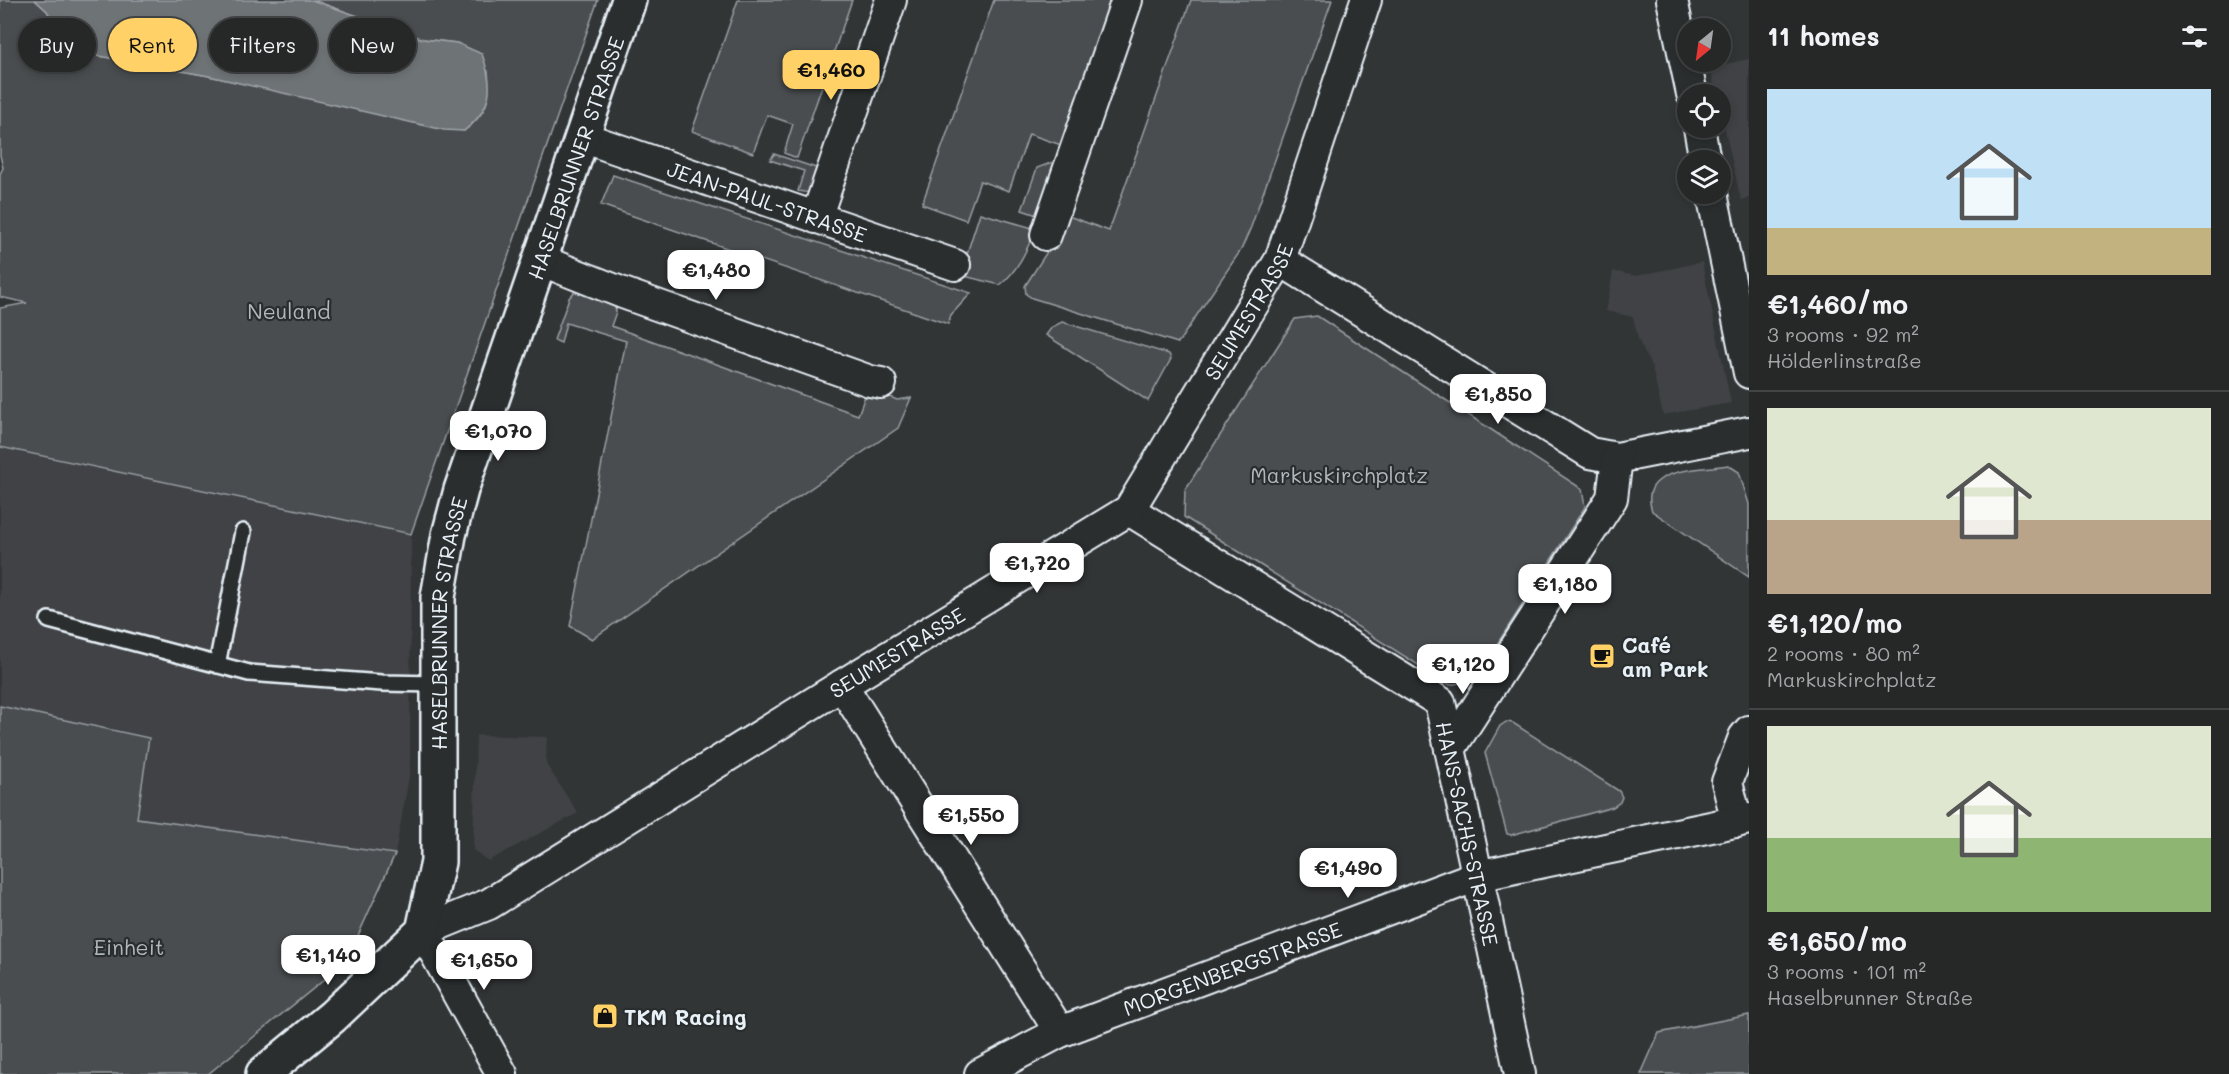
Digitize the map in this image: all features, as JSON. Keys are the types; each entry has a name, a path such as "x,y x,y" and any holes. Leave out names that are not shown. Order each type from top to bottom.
{"street":[{"name":"HASELBRUNNER STRASSE","path":"423,931 438,862 438,597 449,535 461,490 629,0"},
{"path":"816,218 891,0"},
{"path":"1046,235 1127,0"},
{"name":"SEUMESTRASSE","path":"263,1074 332,1017 423,931 489,904 1129,510 1280,260 1366,0"},
{"path":"1672,0 1690,84"},
{"name":"JEAN-PAUL-STRASSE","path":"582,137 955,265"},
{"path":"1714,204 1749,373"},
{"path":"1280,260 1590,453 1617,458 1749,432"},
{"path":"540,261 668,309 881,383"},
{"path":"1450,749 1612,498 1617,458"},
{"name":"HANS-SACHS-STRASSE","path":"1129,510 1440,702 1520,1074"},
{"path":"842,685 1060,1032"},
{"name":"MORGENBERGSTRASSE","path":"981,1074 1060,1032 1477,876 1743,821 1727,782 1744,737 1749,731"},
{"path":"423,931 502,1074"}],"lane":[{"path":"218,665 243,532"},
{"path":"49,620 249,673 382,683 438,684"}],"shaded area":[{"path":"35,0 312,0 363,18 329,18 329,72 416,72 416,37 457,43 482,54 488,77 488,96 481,114 464,131 444,130 187,72 197,72 197,18 108,18 108,58 96,55 96,18 51,18"},
{"path":"1749,59 1749,198 1741,200 1727,138 1731,138 1731,84 1714,84 1711,72 1731,72 1731,63"},
{"path":"1702,262 1731,403 1663,415 1652,368 1638,339 1633,317 1606,311 1613,271 1636,276"},
{"path":"0,447 411,534 410,772 395,854 136,818 149,738 0,706"},
{"path":"476,735 547,737 546,764 578,813 488,861 473,850"}],"green space":[{"name":"Neuland","path":"0,0 35,0 51,18 18,18 18,72 96,72 96,55 108,58 108,72 187,72 464,131 478,118 486,105 489,90 488,71 457,43 416,37 416,18 363,18 312,0 598,0 411,534 0,447 0,308 27,303 0,297 0,174 3,168 0,155"},
{"path":"738,0 852,0 797,158 784,153 793,124 767,115 753,153 692,131"},
{"path":"994,0 1122,0 1070,148 1029,134 1009,191 980,181 966,220 922,204"},
{"path":"1191,0 1332,0 1241,250 1178,343 1032,298 1026,294 1025,286 1052,244 1063,214 1109,231"},
{"path":"774,154 819,169 810,193 798,191 804,171 770,160"},
{"path":"1053,162 1064,165 1043,217 1022,210 1037,168"},
{"path":"613,175 971,293 951,315 948,324 601,205"},
{"path":"980,213 1036,229 1017,266 1000,285 960,275"},
{"path":"576,290 614,302 616,312 611,326 858,415 868,388 897,400 911,398 898,428 592,639 570,626 626,341 566,323 561,343 554,340 569,298"},
{"name":"Markuskirchplatz","path":"1317,316 1582,489 1585,507 1474,680 1450,685 1184,517 1185,490 1295,319"},
{"path":"1062,322 1169,354 1171,359 1148,401 1046,335 1052,327"},
{"path":"1728,465 1739,472 1749,504 1749,577 1652,511 1650,497 1653,486 1662,478 1687,470"},
{"name":"Einheit","path":"0,706 149,738 137,818 395,854 346,962 208,1074 0,1074"},
{"path":"1506,722 1513,723 1619,791 1622,797 1620,802 1613,807 1511,835 1507,834 1485,753 1500,726"},
{"path":"1749,1015 1749,1074 1641,1074 1659,1033"}],"place":[{"name":"Café am Park","path":"1602,656"},
{"name":"TKM Racing","path":"605,1016"}]}
